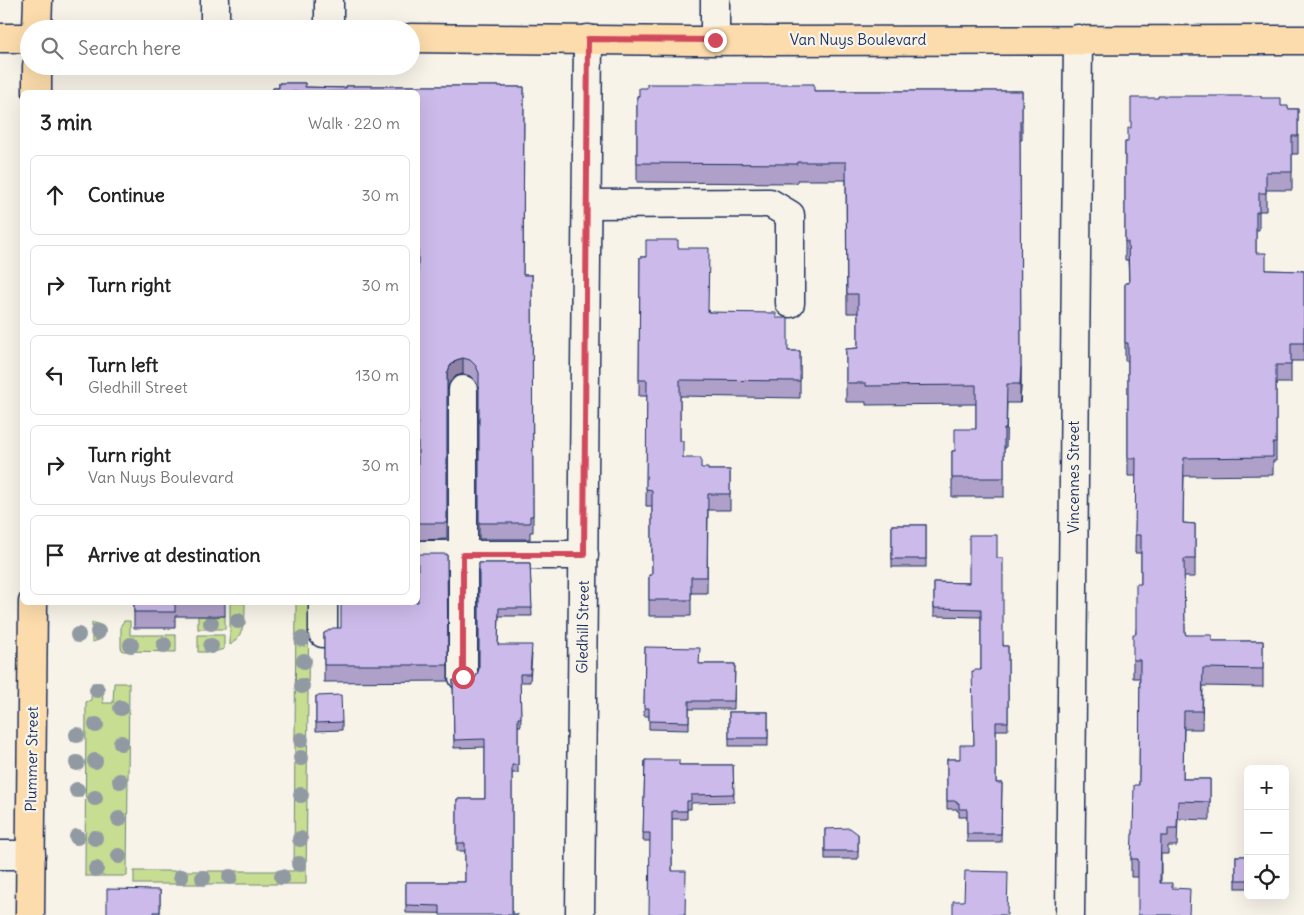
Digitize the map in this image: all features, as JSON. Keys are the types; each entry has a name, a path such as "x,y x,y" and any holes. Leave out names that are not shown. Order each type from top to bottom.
{"main road":[{"path":"38,0 38,20"},
{"path":"0,38 20,38"},
{"name":"Van Nuys Boulevard","path":"420,38 1304,40"},
{"path":"37,75 37,90"},
{"name":"Plummer Street","path":"30,915 33,605"}],"street":[{"path":"215,0 215,20"},
{"path":"329,0 329,20"},
{"path":"715,0 715,40"},
{"name":"Gledhill Street","path":"580,915 588,39"},
{"name":"Vincennes Street","path":"1070,915 1078,40"},
{"path":"587,204 770,203 790,215 790,303"},
{"path":"463,390 463,677"},
{"path":"420,555 584,555"},
{"path":"323,605 323,633"},
{"path":"0,856 31,856"}],"green space":[{"path":"230,605 245,605 243,626 239,636 230,645"},
{"path":"296,605 309,605 306,884 134,884 134,871 294,871"},
{"path":"198,616 225,616 225,629 198,629"},
{"path":"124,621 130,621 130,635 176,635 176,652 123,651 121,648 121,625"},
{"path":"92,622 100,625 103,630 102,638 92,642"},
{"path":"198,635 224,635 224,649 214,652 198,652"},
{"path":"92,683 102,683 103,703 113,703 114,683 129,683 127,876 85,876 86,702 91,700"}],"building":[{"path":"279,83 305,83 305,87 346,88 346,86 524,87 523,275 532,275 533,516 530,516 530,523 479,523 479,373 476,366 470,360 463,358 456,360 450,366 447,374 447,523 420,523 420,90 273,90 273,88 279,88"},
{"path":"647,84 814,84 814,91 1022,91 1022,121 1020,121 1021,367 1020,384 1007,384 1006,429 1004,429 1004,478 952,478 952,451 955,451 955,429 976,429 976,385 866,386 866,383 846,383 846,349 858,348 858,294 847,294 846,162 797,162 797,164 637,163 637,96 639,96 639,88 647,88"},
{"path":"1158,96 1261,96 1261,98 1281,98 1281,106 1288,106 1288,109 1298,109 1298,136 1292,136 1292,172 1266,172 1266,193 1259,193 1259,212 1256,212 1256,253 1266,253 1266,270 1304,271 1304,343 1291,343 1291,365 1276,365 1276,443 1273,443 1273,457 1184,458 1183,523 1195,524 1195,559 1184,559 1185,633 1186,635 1212,635 1212,641 1263,641 1263,669 1203,668 1202,711 1184,711 1183,779 1210,779 1210,802 1178,801 1177,828 1168,828 1168,836 1161,836 1160,883 1172,883 1172,888 1190,889 1189,915 1138,915 1138,859 1131,859 1134,785 1139,785 1140,660 1133,660 1133,634 1136,634 1136,584 1141,584 1141,535 1135,535 1136,458 1128,458 1128,343 1125,343 1125,283 1129,283 1128,242 1125,242 1125,142 1128,142 1128,128 1131,128 1131,98 1158,98"},
{"path":"646,240 678,240 678,248 709,248 708,312 776,313 776,318 788,318 788,351 800,351 800,381 680,380 680,441 683,441 683,458 701,458 701,468 708,468 708,470 730,470 730,494 708,494 707,577 691,577 691,600 649,600 649,575 652,575 652,490 646,489 647,380 639,380 640,257 646,257"},
{"path":"892,525 926,525 926,559 892,559"},
{"path":"969,535 997,535 997,558 1003,558 1003,646 1008,646 1008,722 996,722 996,783 1002,783 1001,834 967,834 967,809 959,809 957,801 947,801 947,759 960,759 960,745 974,745 972,672 974,670 981,670 981,609 934,608 934,582 969,583"},
{"path":"420,554 447,554 448,665 324,665 324,633 333,628 341,628 341,605 420,605"},
{"path":"479,563 530,563 532,608 499,608 498,645 532,645 530,674 520,674 521,718 518,718 518,765 512,765 512,914 518,915 440,915 440,906 406,905 406,882 465,882 465,843 457,843 457,799 485,799 485,739 454,740 453,680 463,685 470,683 476,677 479,669"},
{"path":"134,605 175,605 175,612 134,612"},
{"path":"645,647 700,648 699,664 735,664 734,701 689,701 689,722 649,721 649,708 644,708"},
{"path":"341,695 342,722 316,723 316,696"},
{"path":"729,712 768,712 768,738 729,738"},
{"path":"645,760 679,760 679,765 733,765 734,794 691,795 691,801 687,801 687,811 672,811 672,871 686,871 685,915 649,915 650,833 643,833"},
{"path":"850,828 858,834 858,851 825,851 825,829"},
{"path":"1236,856 1244,856 1244,880 1236,880"},
{"path":"965,871 1008,872 1007,915 953,915 953,901 964,901"},
{"path":"107,889 160,890 160,912 154,912 154,915 107,915"}],"route":[{"path":"463,677 463,555 584,555 588,39 715,40"}]}
